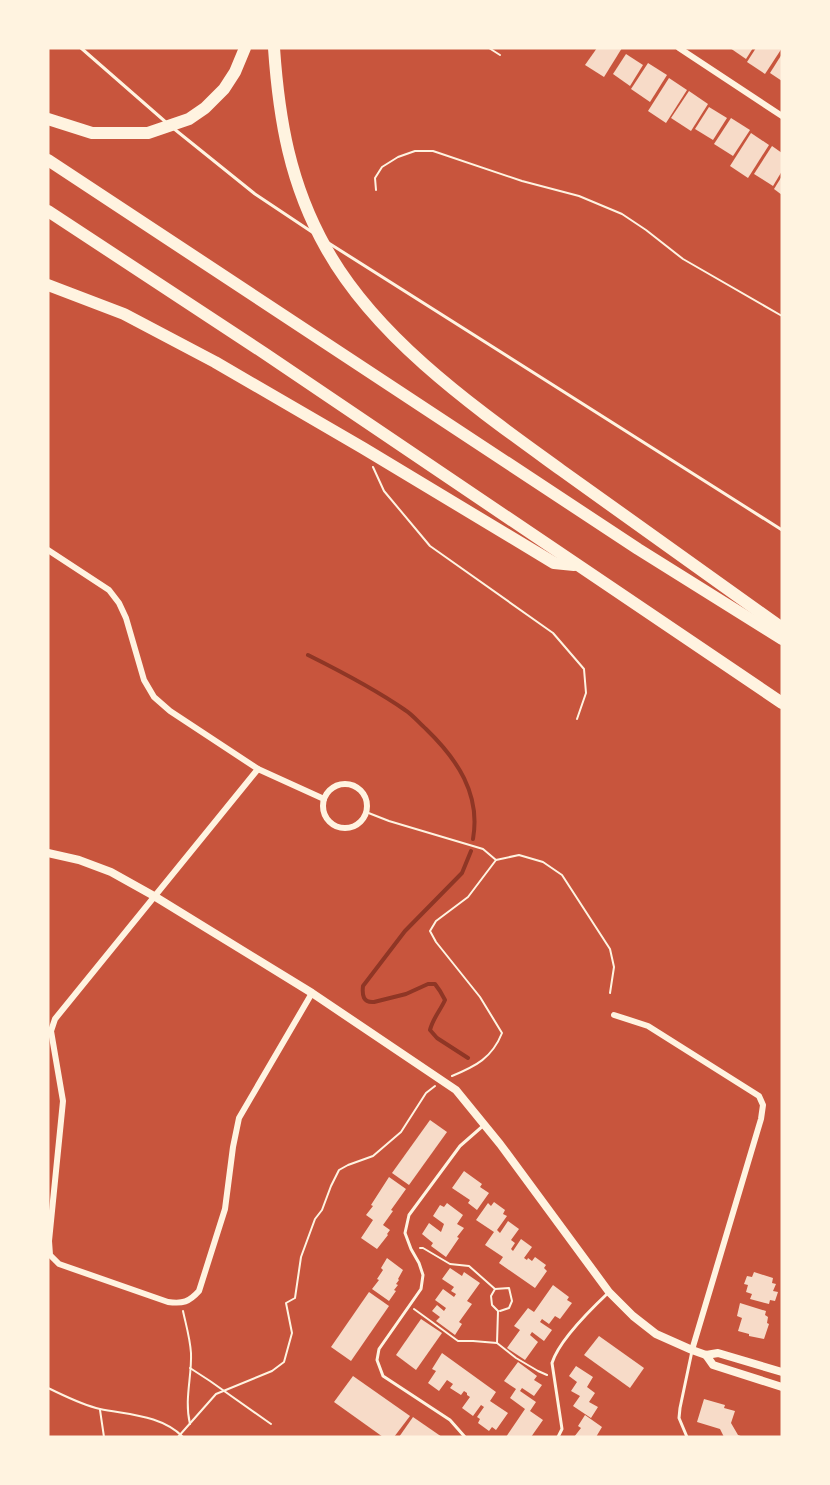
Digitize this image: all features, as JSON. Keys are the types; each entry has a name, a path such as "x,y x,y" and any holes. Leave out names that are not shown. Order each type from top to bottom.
{"highway":[{"path":"48,119 92,133 148,133 189,119 206,108 224,89 235,72 245,48"},
{"path":"274,48 287,149 298,184 326,248 369,309 394,336 433,371 497,422 610,506 782,628"},
{"path":"48,160 638,549 782,639"},
{"path":"48,212 264,353 782,703"},
{"path":"48,285 135,320 215,362 554,563 577,565"}],"street":[{"path":"679,48 782,116"},
{"path":"48,549 109,590 119,603 126,618 144,680 154,697 170,711 258,769 324,799"},
{"path":"258,769 55,1019 51,1032 62,1108 49,1241 50,1255 58,1264 168,1302 181,1304 192,1299 199,1291 225,1209 238,1118 312,993"},
{"path":"351,784 364,795 367,803 366,812 363,819 356,825 348,828 339,827 326,816 323,808 324,799 334,786 351,784"},
{"path":"48,853 79,860 111,872 154,896 312,993 442,1080 456,1090 485,1124 609,1292 633,1316 656,1334 692,1350 706,1355 718,1353 782,1372"},
{"path":"614,1015 648,1026 759,1096 763,1105 761,1119 692,1350"},
{"path":"706,1355 713,1365 782,1387"}],"lane":[{"path":"81,48 232,177 290,218 782,530"},
{"path":"465,1437 450,1420 383,1376 377,1360 379,1349 421,1289 423,1275 405,1233 409,1215 460,1146 485,1124"},
{"path":"558,1437 562,1429 562,1419 552,1363 556,1353 588,1311 609,1292"},
{"path":"687,1437 680,1418 680,1407 692,1350"}],"path":[{"path":"489,48 500,55"},
{"path":"376,190 375,178 382,167 414,151 433,151 522,181 579,196 622,214 683,258 782,316"},
{"path":"363,448 384,491 430,546 553,633 584,669 586,693 577,719"},
{"path":"366,812 483,849 496,860"},
{"path":"48,1388 83,1404 156,1420 180,1436 216,1394 272,1371 284,1362 292,1333 286,1303 295,1298 301,1257 315,1219 322,1210 339,1170 373,1156 401,1131 426,1093 442,1080 472,1068 486,1059 499,1041 502,1033 480,997 436,942 430,931 436,921 468,897 496,860 519,855 543,862 562,876 610,949 614,967 610,993"},
{"path":"410,1246 423,1248 450,1264 469,1266 495,1289 509,1288 512,1301 509,1308 498,1311"},
{"path":"495,1289 491,1296 492,1305 498,1311 497,1343"},
{"path":"181,1304 191,1354 187,1413 190,1424"},
{"path":"409,1306 458,1341 497,1343 516,1358 554,1378"},
{"path":"190,1368 271,1424"},
{"path":"100,1409 104,1437"}],"building":[{"path":"597,48 622,48 604,77 585,65"},
{"path":"730,48 753,48 746,59"},
{"path":"756,48 782,48 765,74 747,62"},
{"path":"626,54 643,65 630,86 613,74"},
{"path":"782,54 782,81 770,73"},
{"path":"648,63 667,75 650,102 631,89"},
{"path":"669,78 687,90 666,123 648,111"},
{"path":"689,91 708,104 691,131 671,118"},
{"path":"709,107 727,118 713,140 695,129"},
{"path":"731,118 750,130 733,156 714,144"},
{"path":"751,133 769,145 748,178 730,166"},
{"path":"772,146 782,153 782,171 773,186 754,174"},
{"path":"782,176 782,195 774,189"},
{"path":"430,1120 447,1132 409,1185 392,1173"},
{"path":"464,1171 482,1184 480,1187 489,1193 477,1210 468,1203 470,1200 452,1188"},
{"path":"389,1177 406,1189 383,1225 390,1230 377,1249 361,1238 373,1220 366,1215"},
{"path":"494,1202 505,1210 503,1214 507,1216 497,1230 500,1233 508,1221 519,1229 511,1240 515,1243 511,1249 513,1251 521,1239 532,1247 524,1258 532,1261 535,1257 546,1265 544,1268 547,1271 535,1288 499,1263 503,1257 485,1245 494,1232 476,1220 488,1203 491,1206"},
{"path":"447,1203 463,1215 457,1224 464,1228 446,1257 431,1246 433,1243 422,1234 429,1223 441,1232 444,1224 433,1216 440,1205 444,1207"},
{"path":"387,1258 403,1270 394,1290 396,1291 389,1301 372,1289 379,1280 377,1279 383,1270 381,1268"},
{"path":"450,1268 462,1276 464,1272 480,1283 467,1301 472,1304 459,1322 462,1324 455,1335 436,1321 440,1317 432,1311 437,1305 444,1311 446,1308 435,1300 443,1289 454,1297 456,1294 451,1291 454,1287 442,1279"},
{"path":"754,1272 773,1278 772,1283 776,1284 773,1291 778,1292 775,1301 770,1300 769,1304 750,1299 752,1294 746,1292 748,1285 744,1284 747,1276 752,1277"},
{"path":"553,1285 569,1297 567,1300 572,1303 560,1319 555,1316 549,1324 542,1319 540,1322 552,1330 544,1341 532,1332 530,1335 538,1342 525,1360 507,1348 520,1330 514,1326 528,1308 534,1312"},
{"path":"369,1292 389,1306 351,1361 331,1347"},
{"path":"740,1303 766,1311 765,1315 768,1317 767,1323 769,1324 764,1339 738,1331 742,1318 737,1316"},
{"path":"421,1319 442,1333 416,1370 396,1355"},
{"path":"599,1336 644,1368 630,1388 584,1355"},
{"path":"442,1353 496,1392 490,1401 508,1413 496,1430 492,1427 489,1431 478,1423 480,1419 477,1417 484,1407 481,1405 473,1416 462,1408 470,1397 467,1393 464,1391 461,1395 450,1388 453,1384 447,1380 439,1391 428,1383 436,1371 432,1369"},
{"path":"518,1362 537,1376 534,1380 542,1385 534,1396 522,1388 520,1391 536,1402 530,1411 543,1420 531,1437 506,1437 525,1409 510,1398 516,1389 504,1381"},
{"path":"576,1366 593,1377 587,1387 595,1393 589,1402 598,1407 591,1418 573,1406 580,1396 571,1391 577,1382 569,1376"},
{"path":"353,1376 410,1416 394,1437 383,1437 334,1402"},
{"path":"704,1399 725,1405 724,1408 735,1411 731,1423 738,1435 743,1437 724,1437 720,1429 697,1422"},
{"path":"585,1415 602,1427 596,1437 574,1437 581,1428 578,1426"},
{"path":"413,1417 442,1437 399,1437"}],"waterway":[{"path":"308,655 394,702 411,714 437,740 457,765 470,792 475,823 473,839"},
{"path":"468,1058 437,1038 430,1030 445,1000 435,984 428,984 406,994 374,1002 365,1000 363,986 405,931 462,873 471,851"}]}
